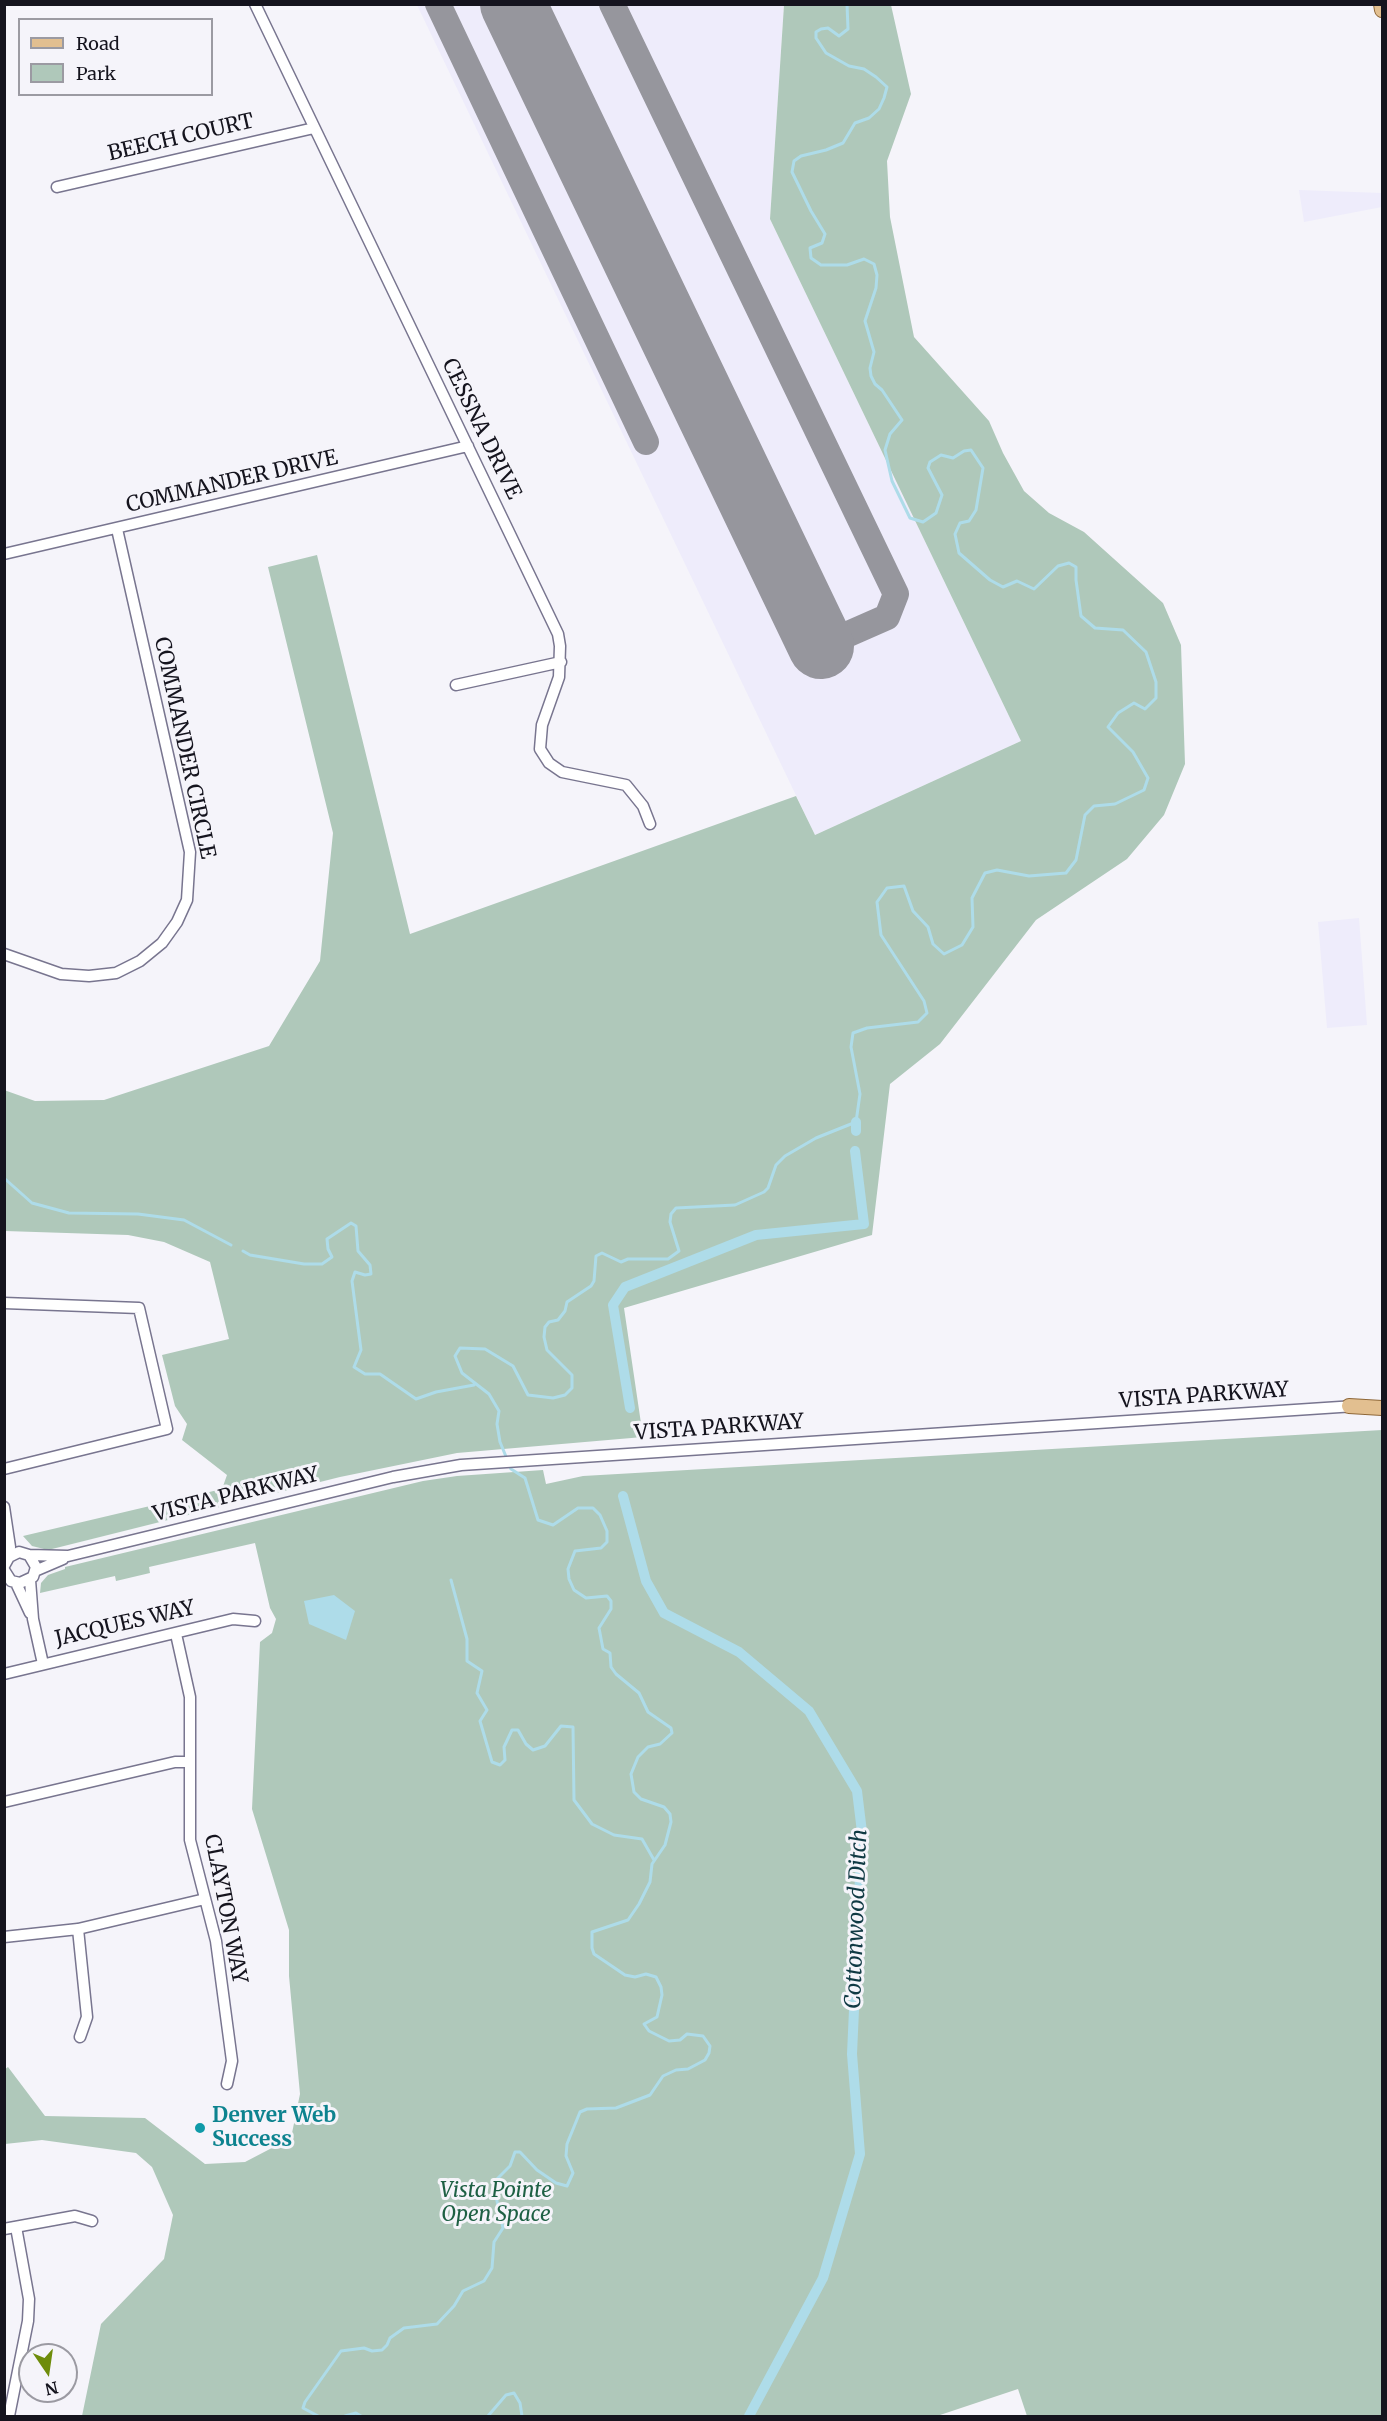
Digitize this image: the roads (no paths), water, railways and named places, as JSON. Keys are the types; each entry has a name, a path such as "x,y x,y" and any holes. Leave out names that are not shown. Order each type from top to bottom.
{"main road":[{"path":"1381,4 1383,10"},
{"path":"1348,1406 1383,1406"}],"street":[{"name":"CESSNA DRIVE","path":"255,4 554,626 560,646 561,662 539,735 540,748 545,758 556,769 568,774 626,785 643,806 650,824"},
{"name":"BEECH COURT","path":"57,187 314,128"},
{"name":"COMMANDER DRIVE","path":"4,554 468,446"},
{"name":"COMMANDER CIRCLE","path":"4,954 61,974 89,976 116,973 140,962 162,944 177,922 187,900 190,852 117,529"},
{"path":"456,685 561,662"},
{"path":"4,1303 139,1308 166,1429 4,1469"},
{"name":"VISTA PARKWAY","path":"33,1576 68,1556 393,1477 461,1465 1348,1406"},
{"path":"5,1511 27,1554 35,1562 33,1619 43,1664"},
{"path":"5,1511 5,1564 10,1581 33,1619"},
{"path":"5,1564 14,1554 27,1554"},
{"name":"VISTA PARKWAY","path":"27,1554 68,1556"},
{"path":"10,1581 33,1576"},
{"name":"JACQUES WAY","path":"4,1674 176,1634 233,1618 255,1621"},
{"name":"CLAYTON WAY","path":"176,1634 190,1696 188,1762 190,1840 216,1941 232,2061 227,2084"},
{"path":"4,1802 175,1762 188,1762"},
{"path":"4,1937 78,1929 205,1899"},
{"path":"78,1929 87,2017 80,2037"},
{"path":"4,2229 75,2216 93,2222"},
{"path":"9,2416 28,2321 29,2299 16,2227"}],"water":[{"path":"334,1595 355,1611 346,1640 309,1624 304,1601"}],"waterway":[{"path":"507,1459 500,1442 497,1424 499,1411 489,1394 462,1373 455,1356 460,1348 485,1349 513,1366 528,1395 553,1398 565,1395 572,1388 572,1375 547,1350 544,1337 545,1327 549,1322 558,1320 565,1311 567,1302 591,1286 594,1281 596,1256 602,1253 621,1262 628,1259 668,1259 679,1251 670,1222 671,1214 676,1208 735,1205 764,1192 768,1188 776,1165 785,1156 816,1138 856,1122 860,1094 851,1047 853,1033 867,1028 918,1022 927,1013 924,1001 881,935 877,902 887,888 904,886 913,911 928,927 933,944 944,954 962,945 973,927 972,898 985,873 997,870 1029,876 1066,873 1076,860 1085,815 1094,806 1115,804 1144,790 1148,778 1133,752 1108,727 1118,713 1134,703 1145,709 1156,698 1156,682 1146,652 1123,630 1095,628 1081,616 1076,567 1069,563 1058,566 1034,589 1017,581 1003,587 990,580 959,553 955,534 960,523 969,521 976,510 983,468 971,450 964,451 953,458 941,455 930,462 928,468 942,495 936,513 923,522 910,518 892,481 885,450 890,434 902,420 871,376 870,368 874,352 865,321 876,288 877,275 874,264 864,259 847,265 821,265 811,258 810,248 822,243 825,234 792,172 794,161 801,156 843,143 855,123 869,118 879,109 884,98 887,87 876,77 864,69 849,66 826,53 816,38 816,32 821,29 828,28 839,36 848,29 847,4"},
{"name":"Cottonwood Ditch","path":"856,1122 856,1131"},
{"name":"Cottonwood Ditch","path":"630,1408 613,1305 625,1287 756,1235 864,1224 855,1151"},
{"path":"4,1178 32,1203 69,1213 138,1214 184,1220 231,1245"},
{"path":"243,1251 250,1255 304,1264 322,1264 332,1257 327,1239 351,1223 356,1226 358,1251 370,1265 371,1274 355,1272 352,1281 361,1350 354,1367 365,1374 380,1374 416,1399 436,1392 474,1385"},
{"path":"318,2416 303,2408 305,2402 341,2351 364,2348 372,2351 382,2350 390,2338 404,2328 437,2324 454,2306 463,2291 484,2281 492,2268 494,2242 503,2228 493,2183 510,2166 515,2152 520,2152 537,2170 556,2183 567,2186 573,2173 566,2156 567,2144 580,2112 587,2109 616,2108 650,2095 663,2076 676,2070 688,2069 705,2060 709,2053 710,2046 703,2036 687,2034 680,2040 669,2041 649,2031 644,2024 657,2017 662,1995 656,1977 646,1974 635,1977 625,1975 594,1954 592,1932 628,1920 650,1882 652,1864 665,1845 671,1822 670,1814 664,1807 641,1799 634,1792 631,1774 638,1757 648,1747 660,1744 672,1733 671,1728 648,1712 639,1693 611,1667 610,1653 603,1649 599,1628 611,1609 611,1601 607,1596 586,1598 574,1590 569,1579 568,1569 575,1551 601,1548 607,1542 607,1531 600,1515 593,1508 578,1508 553,1525 538,1520 525,1478 511,1469 509,1465"},
{"name":"Cottonwood Ditch","path":"623,1496 646,1581 664,1613 739,1652 809,1711 857,1791 862,1832 852,2054 860,2154 823,2278 749,2416"},
{"path":"451,1580 467,1639 467,1661 482,1671 477,1693 487,1710 480,1721 492,1762 500,1765 505,1760 504,1747 512,1730 518,1730 526,1744 533,1750 545,1746 561,1726 573,1727 574,1800 592,1824 614,1835 642,1839 654,1860"},
{"path":"488,2416 506,2395 514,2393 520,2403 522,2416"},
{"path":"345,2416 356,2413 361,2416"}],"place":[{"name":"Denver Web Success","path":"200,2128"}],"park label":[{"name":"Vista Pointe Open Space","path":"496,2203"}]}
